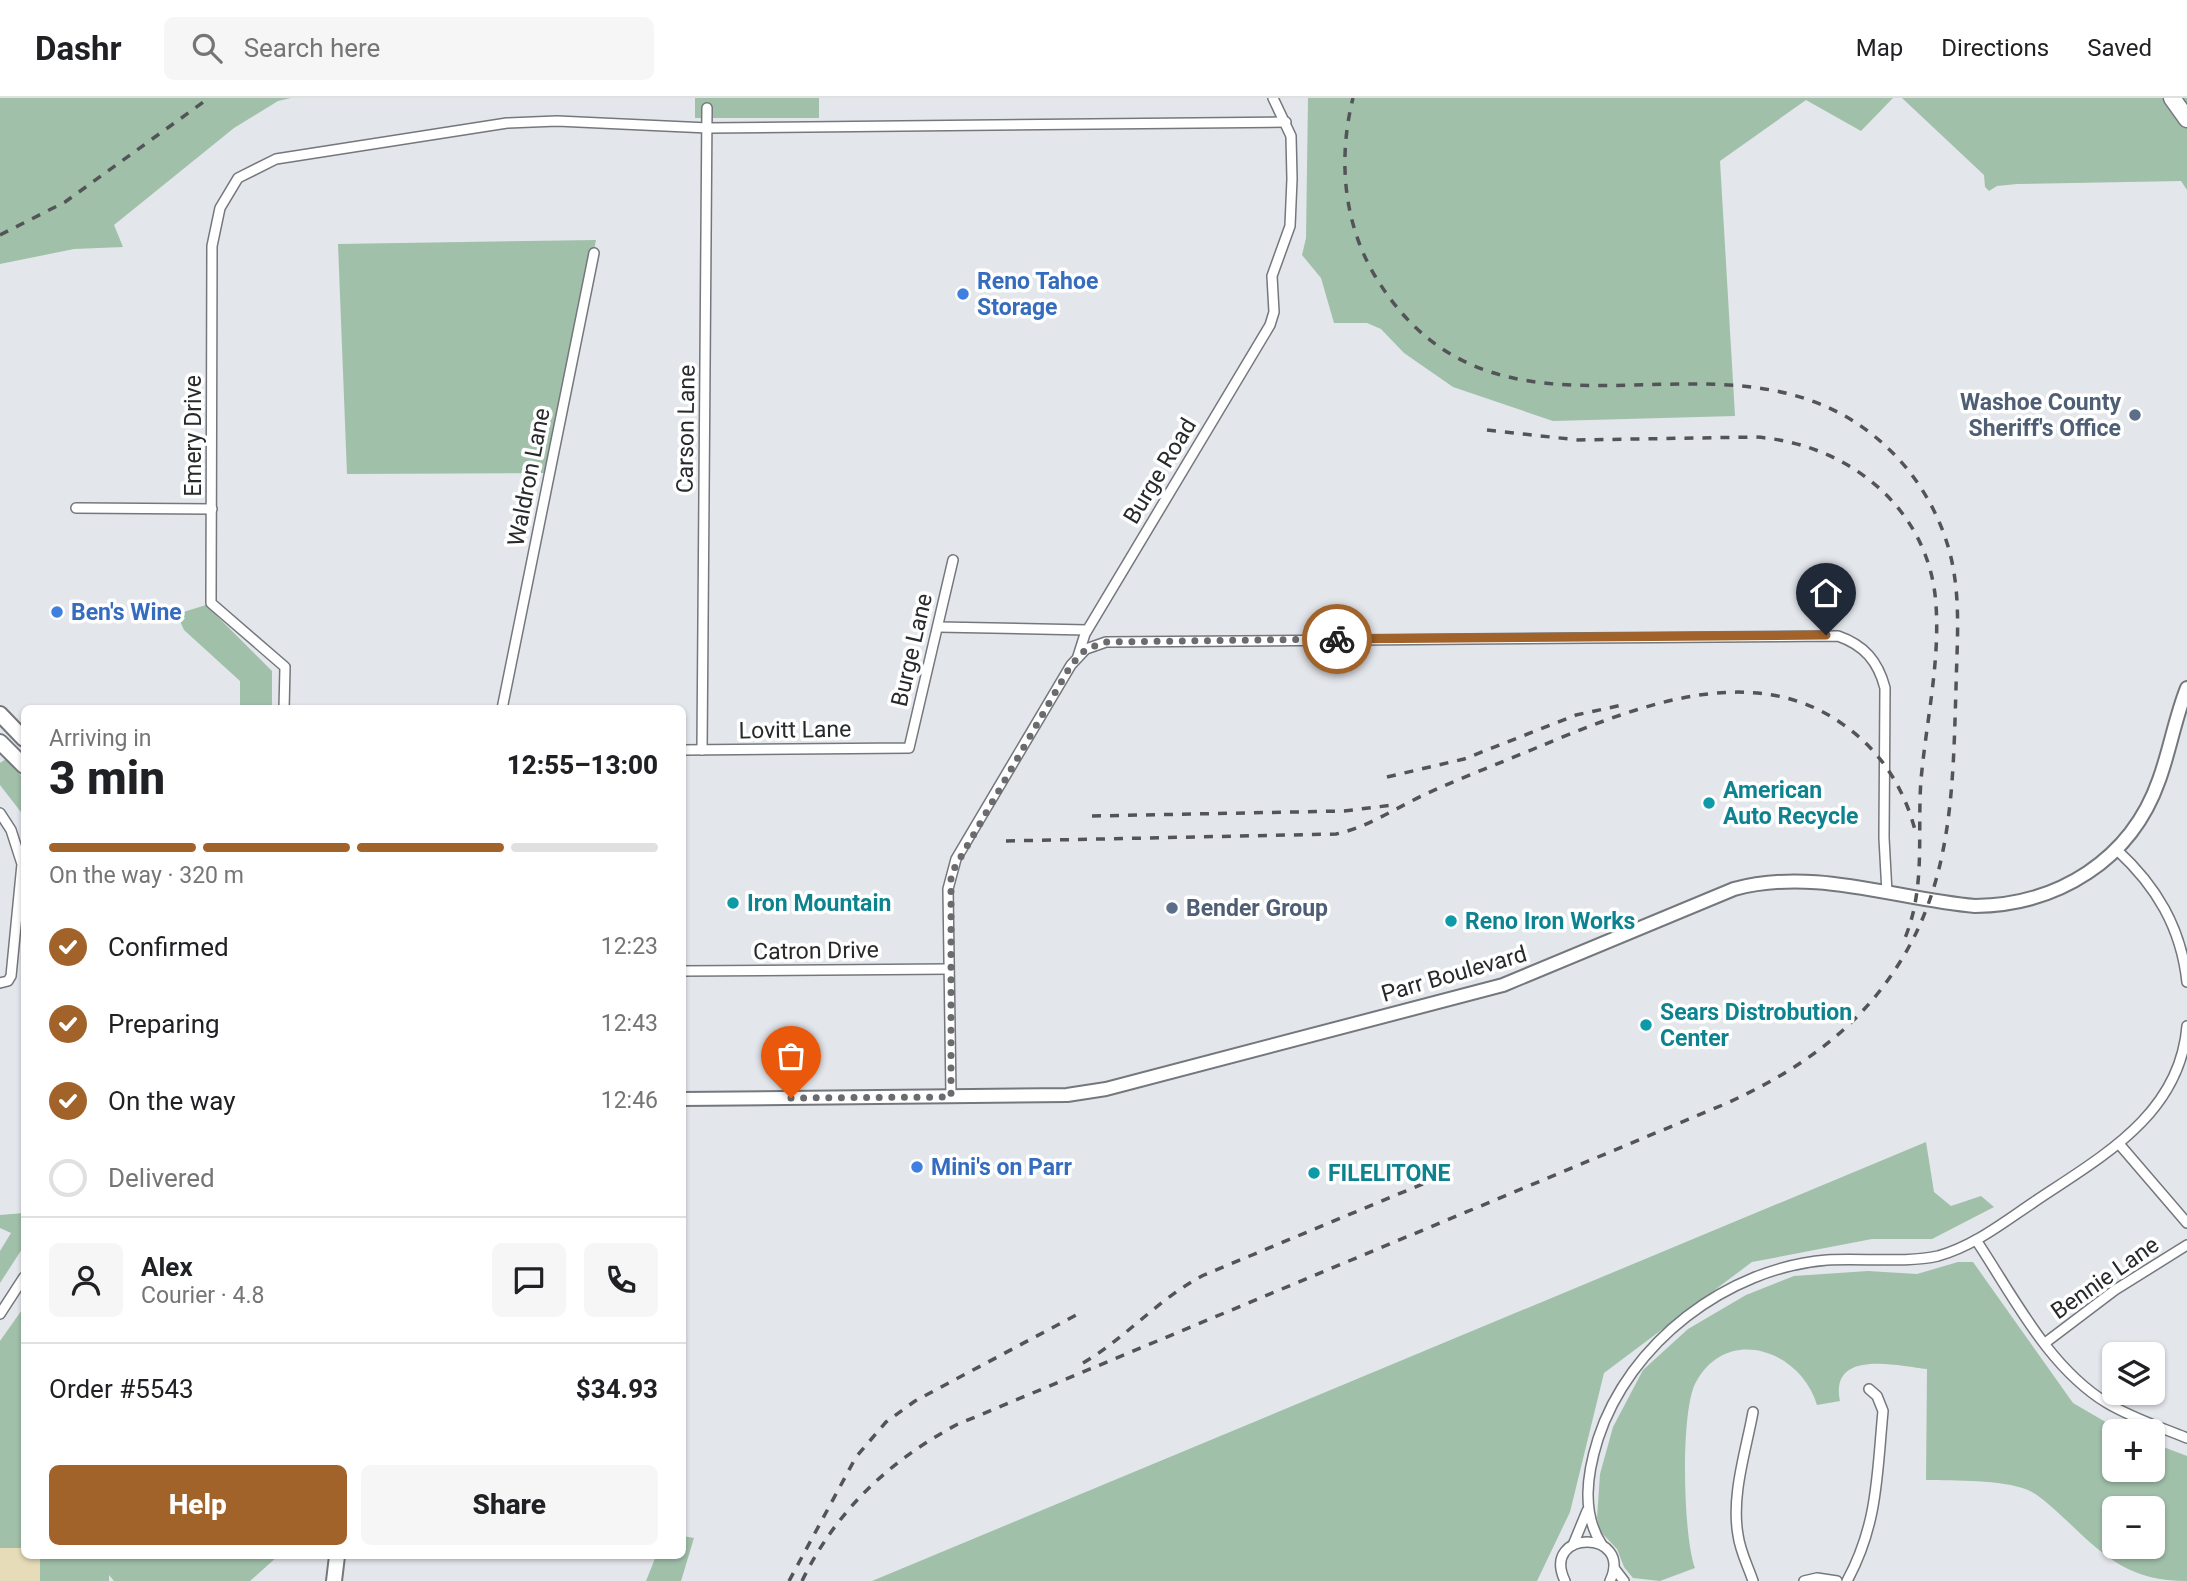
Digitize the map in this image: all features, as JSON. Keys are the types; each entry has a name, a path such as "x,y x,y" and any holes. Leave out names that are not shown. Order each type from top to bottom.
{"highway":[{"path":"2172,98 2187,119"}],"main road":[{"name":"Parr Boulevard","path":"686,1099 1067,1095 1106,1089 1531,975 1754,884 1814,881 1975,906 2020,903 2060,890 2081,878 2117,850 2151,800 2187,688"},
{"path":"0,714 6,729"},
{"path":"0,742 21,763"},
{"path":"334,1581 337,1559"}],"street":[{"name":"Burge Road","path":"951,1097 948,889 956,859 1077,657 1087,630 1270,325 1274,305 1272,276 1290,226 1292,136 1273,98"},
{"name":"Carson Lane","path":"702,750 707,108"},
{"name":"Emery Drive","path":"284,705 285,667 211,603 212,246 220,208 238,178 275,159 507,123 557,121 708,128 1286,122"},
{"name":"Waldron Lane","path":"503,705 594,253"},
{"path":"76,508 212,509"},
{"name":"Burge Lane","path":"909,748 953,561"},
{"path":"938,627 1087,630"},
{"path":"1077,657 1095,645 1106,642 1838,636 1868,654 1876,664 1885,688 1884,826 1887,893"},
{"name":"Lovitt Lane","path":"686,750 909,748"},
{"path":"0,813 11,830 21,861"},
{"path":"2117,850 2143,874 2160,897 2179,944 2187,982"},
{"path":"0,983 8,981 10,976 21,873"},
{"name":"Catron Drive","path":"686,971 949,969"},
{"path":"1557,1581 1564,1554 1573,1545 1588,1509 1595,1448 1614,1399 1645,1355 1698,1309 1753,1278 1824,1261 1934,1257 1976,1240 2120,1145 2151,1113 2169,1087 2187,1026"},
{"path":"2120,1145 2187,1223"},
{"path":"1976,1240 2045,1343 2071,1376 2108,1404 2187,1438"},
{"name":"Bennie Lane","path":"2045,1343 2115,1290 2187,1245"},
{"path":"0,1314 21,1282"},
{"path":"1847,1581 1867,1543 1873,1507 1883,1411 1877,1396 1869,1389"},
{"path":"1753,1412 1737,1500 1737,1521 1741,1549 1753,1581"},
{"path":"1588,1509 1592,1525 1613,1559 1614,1568 1610,1581"},
{"path":"1573,1545 1586,1540 1602,1545"},
{"path":"1614,1568 1624,1581"},
{"path":"1560,1570 1565,1581"},
{"path":"1804,1581 1817,1578 1837,1581"}],"green space":[{"path":"0,98 291,98 278,101 234,128 114,225 123,247 74,249 0,264"},
{"path":"695,98 819,98 819,118 695,118"},
{"path":"1308,98 1893,98 1861,131 1806,100 1720,161 1735,416 1553,421 1453,387 1404,353 1381,329 1367,323 1334,323 1321,278 1302,255 1306,238"},
{"path":"1902,98 2187,98 2187,190 2181,181 2017,184 1997,186 1989,191 1985,187 1984,175"},
{"path":"596,240 550,473 347,474 338,244"},
{"path":"206,605 272,671 272,705 240,705 240,681 184,630 177,614"},
{"path":"6,759 21,776 21,812 0,785 0,763"},
{"path":"1926,1142 1934,1192 1951,1206 1981,1196 1994,1207 1932,1239 1872,1239 1752,1262 1604,1373 1570,1512 1537,1581 872,1581"},
{"path":"21,1213 21,1251 0,1283 0,1251 11,1233 0,1228 0,1215"},
{"path":"1958,1262 1973,1262 2073,1403 2102,1420 2102,1482 2165,1482 2165,1448 2187,1456 2187,1581 2149,1577 2111,1559 2165,1559 2165,1496 2102,1496 2102,1553 2043,1499 2028,1490 1991,1482 1926,1480 1927,1369 1884,1364 1855,1367 1845,1373 1839,1384 1840,1401 1817,1405 1809,1386 1796,1370 1780,1359 1762,1352 1744,1350 1726,1354 1710,1364 1696,1382 1691,1397 1687,1419 1685,1474 1688,1530 1695,1568 1660,1581 1633,1578 1624,1567 1617,1549 1600,1531 1597,1518 1600,1474 1613,1427 1643,1370 1688,1329 1746,1295 1794,1276 1868,1271 1917,1274"},
{"path":"21,1311 21,1548 0,1548 0,1341"},
{"path":"686,1537 694,1538 681,1581 646,1581 655,1559 686,1559"},
{"path":"40,1559 275,1559 250,1581 114,1581 109,1575 109,1581 40,1581"}],"sand":[{"path":"0,1548 21,1548 21,1559 40,1559 40,1581 0,1581"}],"railway":[{"path":"0,235 65,202 209,98"},
{"path":"802,1581 831,1532 866,1491 908,1455 956,1425 1725,1104 1776,1078 1823,1046 1865,1008 1900,962 1918,930 1931,897 1947,829 1951,794 1958,615 1955,579 1947,543 1934,511 1917,482 1895,455 1869,432 1809,400 1744,386 1544,383 1482,369 1425,336 1375,276 1356,234 1346,189 1345,166 1348,121 1353,98"},
{"path":"1487,430 1578,440 1755,437 1789,442 1821,452 1851,467 1878,487 1900,511 1918,539 1930,570 1937,627 1921,780 1918,880 1912,919 1905,938"},
{"path":"1006,841 1336,834 1371,822 1455,781 1609,719 1648,706 1728,692 1767,694 1805,704 1855,733 1888,769 1904,798 1915,830"},
{"path":"1387,777 1464,759 1576,715 1627,704"},
{"path":"1092,816 1344,811 1393,805"},
{"path":"1083,1363 1114,1342 1172,1295 1204,1275 1449,1173"},
{"path":"789,1581 856,1457 886,1422 915,1401 1078,1314"}],"way so far":[{"path":"791,1098 951,1097 948,889 951,874 956,859 1077,657 1095,645 1106,642 1337,639"}],"place":[{"name":"Reno Tahoe Storage","path":"963,294"},
{"name":"Washoe County Sheriff's Office","path":"2135,415"},
{"name":"Ben's Wine","path":"57,612"},
{"name":"American Auto Recycle","path":"1709,803"},
{"name":"Iron Mountain","path":"733,903"},
{"name":"Bender Group","path":"1172,908"},
{"name":"Reno Iron Works","path":"1451,921"},
{"name":"Sears Distrobution Center","path":"1646,1025"},
{"name":"Mini's on Parr","path":"917,1167"},
{"name":"FILELITONE","path":"1314,1173"}],"route":[{"path":"1337,639 1826,635"}]}
